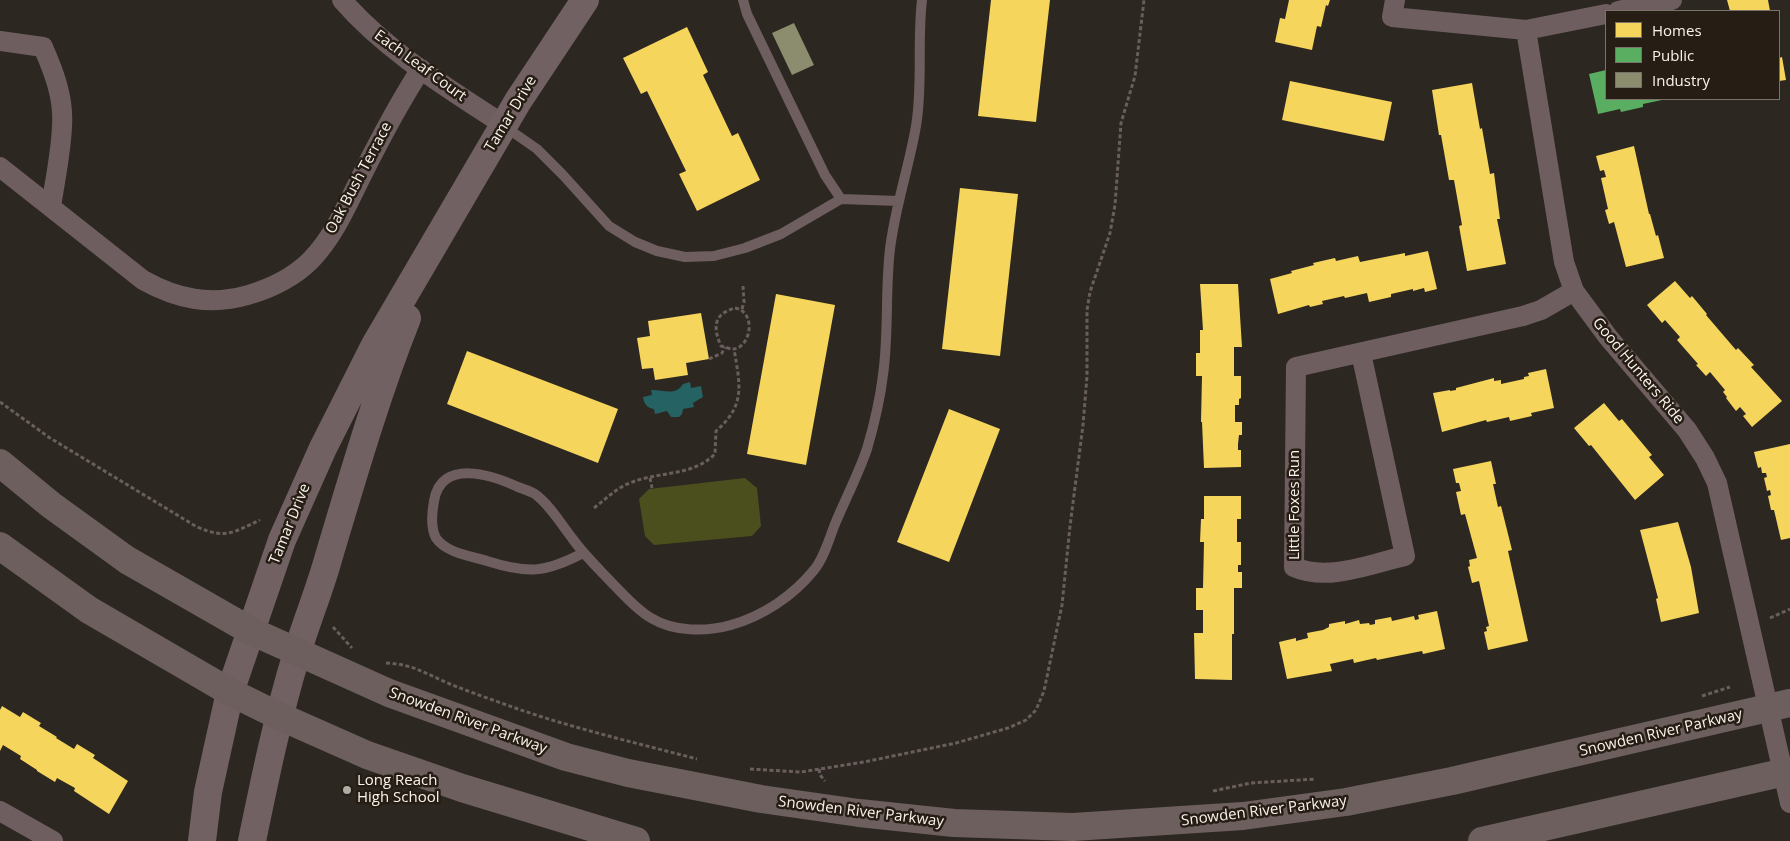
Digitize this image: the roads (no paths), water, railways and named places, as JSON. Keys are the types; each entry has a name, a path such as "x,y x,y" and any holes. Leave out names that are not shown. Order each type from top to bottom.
{"main road":[{"name":"Snowden River Parkway","path":"0,464 51,505 127,560 250,631 389,693 566,757 628,773 761,799 859,813 964,823 1073,827 1243,816 1337,803 1452,781 1779,705"},
{"path":"0,546 89,610 230,692 280,716 367,755 462,788 636,841"},
{"path":"1482,841 1786,772"}],"street":[{"name":"Each Leaf Court","path":"342,0 357,18 421,69 504,125"},
{"name":"Tamar Drive","path":"202,841 208,792 230,692 282,540 322,448 375,344 442,230 554,44 586,0"},
{"path":"1395,0 1392,17 1526,30 1605,14"},
{"path":"1623,10 1672,0"},
{"name":"Good Hunters Ride","path":"1526,30 1564,262 1574,291 1608,337 1687,430 1717,483 1779,705 1790,804"},
{"path":"0,41 43,47 53,70 60,94 62,124 52,207"},
{"name":"Oak Bush Terrace","path":"0,167 142,280 162,291 186,299 236,299 268,289 291,277 311,260 333,232 393,114 421,69"},
{"name":"Tamar Drive","path":"252,841 280,716 297,653 329,558 355,467 393,351 442,230"},
{"name":"Little Foxes Run","path":"1361,353 1405,556 1344,570 1322,573 1306,572 1294,567 1296,367 1523,316 1541,310 1574,291"},
{"path":"0,811 53,841"}],"lane":[{"path":"743,0 747,14 825,175 841,199"},
{"path":"583,553 566,562 544,569 526,570 505,567 450,549 437,539 432,525 435,493 444,481 455,474 466,472 482,474 508,482 535,494 554,514 583,553 634,606 651,619 670,626 691,629 717,628 742,622 792,593 816,567 866,452 878,411 886,344 886,282 898,202 916,125 919,94 919,44 922,0"},
{"path":"504,125 537,149 564,175 609,226 635,242 657,251 685,257 714,256 745,248 781,234 841,199 898,202"}],"water":[{"path":"690,382 691,388 701,386 703,397 693,403 694,407 683,409 679,417 671,417 667,411 655,414 654,409 648,407 644,402 643,397 652,395 651,390 668,392"}],"place":[{"name":"Long Reach High School","path":"347,790"}]}
